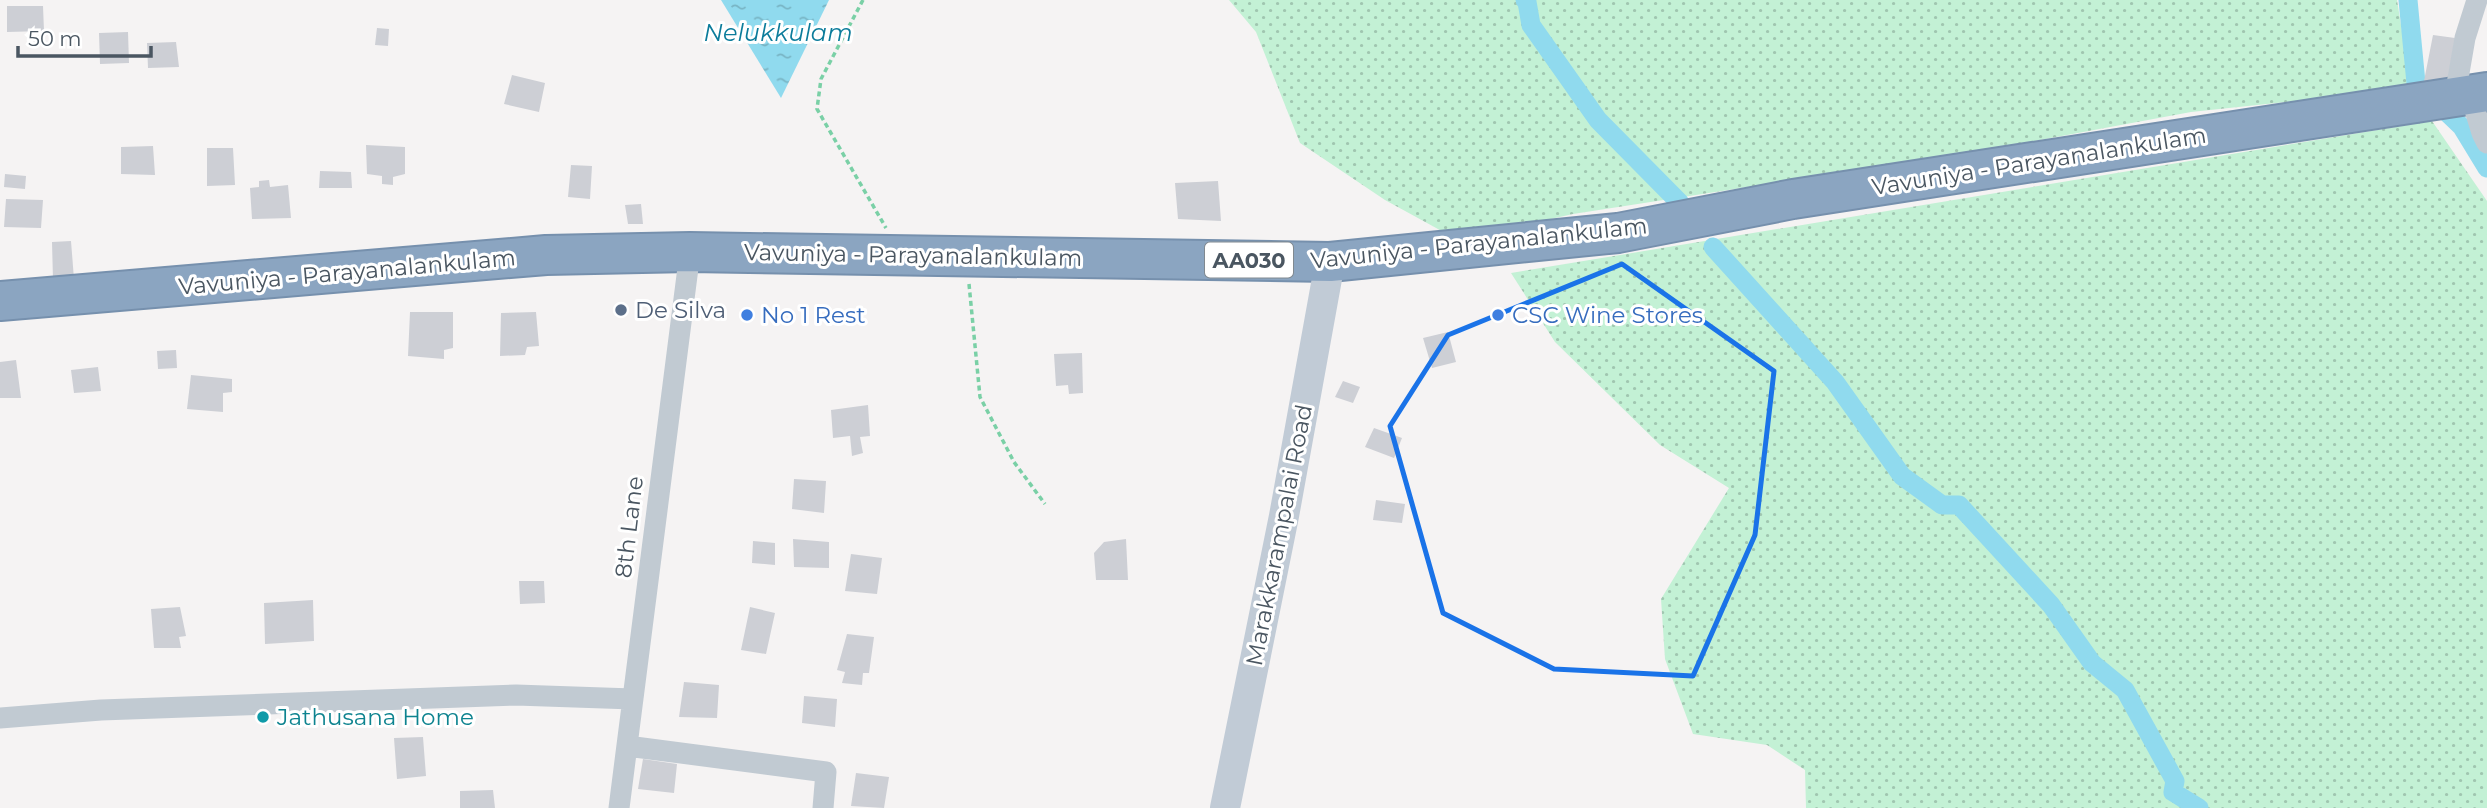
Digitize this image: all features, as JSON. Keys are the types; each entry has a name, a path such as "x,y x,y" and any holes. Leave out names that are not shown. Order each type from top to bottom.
{"highway":[{"name":"Vavuniya - Parayanalankulam","path":"0,301 546,255 690,252 1330,262 1618,233 1807,197 2471,94"}],"street":[{"path":"2477,0 2465,38 2471,94 2487,143"},
{"name":"8th Lane","path":"619,808 690,252"},
{"name":"Marakkarampalai Road","path":"1225,808 1284,516 1330,262"},
{"path":"0,718 101,710 502,695 633,699"},
{"path":"627,746 826,772 823,808"}],"path":[{"path":"863,0 821,79 817,109 902,255"},
{"path":"969,284 981,397 1014,462 1045,504"}],"highlighted area":[{"path":"1622,264 1774,371 1755,535 1693,676 1554,669 1443,613 1390,426 1448,335"}],"green space":[{"path":"1229,0 2397,0 2411,89 2191,112 1981,151 1573,214 1458,240 1385,200 1300,143 1256,32"},
{"path":"2432,121 2487,201 2487,808 1806,808 1805,770 1767,745 1693,734 1665,659 1661,599 1729,488 1660,445 1555,342 1511,273"}],"water":[{"name":"Nelukkulam","path":"721,0 829,0 781,98"}],"building":[{"path":"7,6 43,6 44,31 7,32"},
{"path":"377,28 389,29 388,46 375,45"},
{"path":"128,32 129,63 100,64 99,33"},
{"path":"2433,35 2455,38 2447,85 2424,81"},
{"path":"176,42 179,67 148,68 147,43"},
{"path":"512,75 545,83 539,112 504,104"},
{"path":"366,145 405,147 405,174 393,177 393,185 382,184 382,176 367,174"},
{"path":"153,146 155,175 121,174 121,147"},
{"path":"207,148 233,148 235,185 207,186"},
{"path":"571,165 592,166 590,199 568,197"},
{"path":"320,171 351,172 352,188 319,188"},
{"path":"5,174 26,176 25,189 4,187"},
{"path":"269,180 270,187 288,185 291,218 252,219 250,188 259,187 259,181"},
{"path":"1218,181 1221,221 1178,219 1175,183"},
{"path":"6,199 43,200 41,228 4,227"},
{"path":"641,204 643,224 628,224 625,205"},
{"path":"71,241 74,279 53,280 52,242"},
{"path":"410,312 453,312 453,348 444,350 444,359 408,356"},
{"path":"536,312 539,346 527,347 525,355 500,356 501,313"},
{"path":"1448,332 1456,362 1432,368 1423,338"},
{"path":"176,350 177,368 158,369 157,351"},
{"path":"1082,353 1083,393 1069,394 1068,385 1056,386 1054,354"},
{"path":"16,360 21,398 0,398 0,362"},
{"path":"98,367 101,391 74,393 71,370"},
{"path":"191,375 232,379 232,392 223,393 223,412 187,409"},
{"path":"1343,381 1360,387 1353,403 1335,397"},
{"path":"868,405 870,436 860,437 863,453 852,456 850,436 833,438 831,410"},
{"path":"1374,428 1402,438 1394,458 1365,447"},
{"path":"794,479 826,481 824,513 792,509"},
{"path":"1376,500 1405,504 1402,523 1373,520"},
{"path":"793,539 829,542 829,568 794,567"},
{"path":"1126,539 1128,580 1096,580 1094,553 1104,542"},
{"path":"753,541 775,543 775,565 752,563"},
{"path":"851,554 882,558 877,594 845,591"},
{"path":"519,581 544,581 545,603 520,604"},
{"path":"313,600 314,641 265,644 264,603"},
{"path":"180,607 186,636 179,637 181,648 154,648 151,609"},
{"path":"750,607 775,613 766,654 741,650"},
{"path":"847,634 874,637 869,673 863,673 862,685 842,683 845,672 837,670"},
{"path":"684,682 719,685 717,718 679,717"},
{"path":"804,696 837,699 835,727 802,723"},
{"path":"423,737 426,776 397,779 394,738"},
{"path":"643,759 677,764 674,793 638,789"},
{"path":"856,773 889,777 884,808 851,806"},
{"path":"493,790 495,808 460,808 460,791"}],"waterway":[{"path":"1525,0 1531,25 1598,120 1680,203"},
{"path":"2408,0 2416,83 2462,127 2487,168"},
{"path":"1713,247 1835,382 1902,476 1942,505 1959,505 2051,605 2092,663 2125,690 2175,781 2173,792 2199,808"}],"place":[{"name":"De Silva","path":"621,310"},
{"name":"No 1 Rest","path":"747,315"},
{"name":"CSC Wine Stores","path":"1498,315"},
{"name":"Jathusana Home","path":"263,717"}]}
